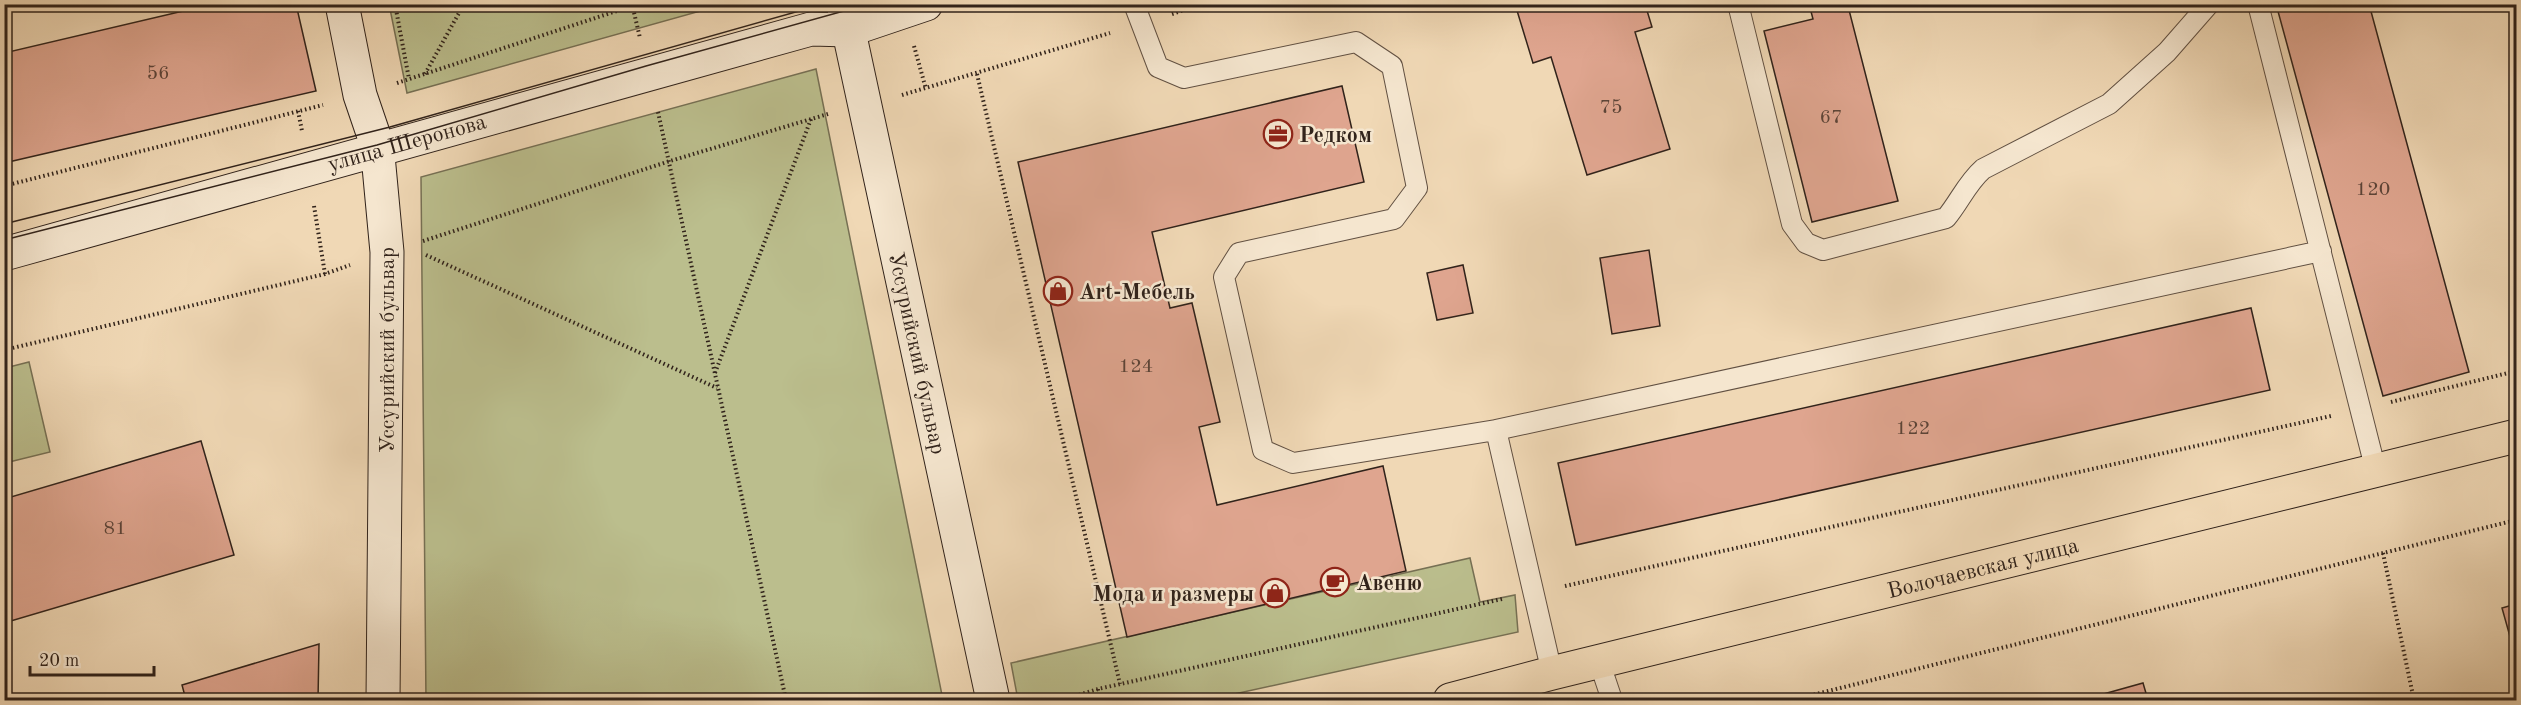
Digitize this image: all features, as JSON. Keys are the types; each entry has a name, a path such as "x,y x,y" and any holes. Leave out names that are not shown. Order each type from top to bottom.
{"main road":[{"name":"Волочаевская улица","path":"1450,700 1599,661 2517,436"}],"street":[{"name":"Уссурийский бульвар","path":"342,4 360,95 378,149 398,249 383,700"},
{"name":"улица Шеронова","path":"4,254 811,29 845,11 926,4"},
{"name":"Уссурийский бульвар","path":"845,11 993,700"}],"lane":[{"path":"1134,4 1158,67 1184,78 1356,42 1392,66 1417,188 1394,219 1239,253 1224,277 1263,450 1293,463 1497,430 2321,251"},
{"path":"1738,4 1792,224 1806,243 1823,250 1946,218 1971,179 1983,169 2109,104 2167,52 2209,4"},
{"path":"2258,4 2376,471"},
{"path":"1497,430 1552,673"},
{"path":"1599,661 1612,700"}],"path":[{"path":"394,4 409,79"},
{"path":"424,74 464,4"},
{"path":"4,350 325,274 670,161 812,118 977,74 1202,4"},
{"path":"4,186 360,95 634,5 648,75 670,161 714,375 786,700"},
{"path":"977,74 1120,684"},
{"path":"714,375 812,118"},
{"path":"398,249 717,388"},
{"path":"1062,700 1120,684 2361,409 2517,371"},
{"path":"1792,700 2517,520"},
{"path":"2383,553 2414,700"},
{"path":"1098,689 1098,700"}],"green space":[{"path":"389,4 722,4 722,5 407,93"},
{"path":"816,69 943,700 426,700 421,177"},
{"path":"29,362 50,452 5,463 5,368"},
{"path":"1470,558 1480,602 1515,595 1518,632 1207,700 1018,700 1011,663"}],"building":[{"path":"213,4 296,4 316,91 4,163 4,53"},
{"path":"1515,4 1645,4 1652,27 1635,32 1670,149 1587,175 1551,57 1533,63"},
{"path":"1809,4 1866,4 1849,10 1898,201 1812,222 1764,31 1813,19"},
{"path":"2276,4 2369,4 2469,372 2383,396"},
{"path":"1342,86 1364,182 1152,232 1170,308 1192,303 1220,422 1199,427 1217,505 1383,466 1406,571 1127,637 1018,162"},
{"path":"1649,250 1660,326 1612,334 1600,258"},
{"path":"1463,265 1473,313 1437,320 1427,273"},
{"path":"2251,308 2270,390 1576,545 1558,463"},
{"path":"201,441 234,555 4,623 4,499"},
{"path":"2516,604 2516,658 2502,608"},
{"path":"319,644 318,700 186,700 182,685"},
{"path":"2143,683 2148,700 2082,700"}],"tram line":[{"path":"4,224 390,127 824,4"},
{"path":"4,240 377,145 646,66 869,4"}],"place":[{"name":"Редком","path":"1278,134"},
{"name":"Art-Мебель","path":"1058,291"},
{"name":"Авеню","path":"1335,582"},
{"name":"Мода и размеры","path":"1275,593"}]}
